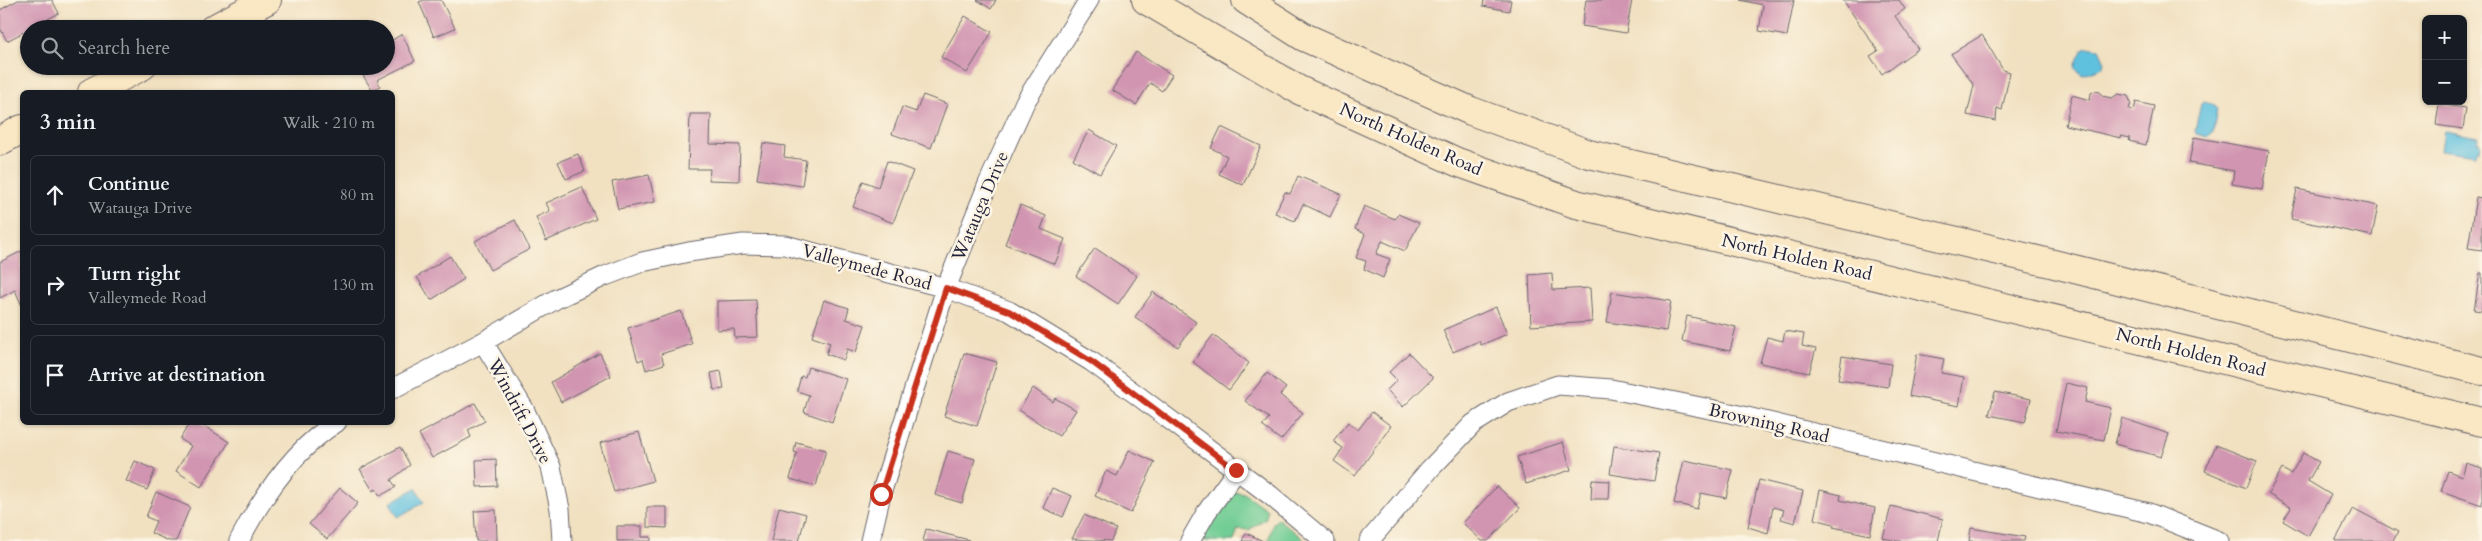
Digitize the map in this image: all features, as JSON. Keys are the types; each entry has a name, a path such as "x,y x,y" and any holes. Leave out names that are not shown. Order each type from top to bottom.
{"main road":[{"path":"230,20 267,0"},
{"name":"North Holden Road","path":"1146,0 1300,90 1457,162 1576,204 2482,422"},
{"path":"1246,0 1304,36 1471,111 1589,154 2299,323 2482,371"},
{"path":"96,90 125,75"},
{"path":"0,141 20,130"}],"street":[{"name":"Watauga Drive","path":"870,541 881,494 946,288 988,184 1025,102 1089,0"},
{"name":"Valleymede Road","path":"395,387 483,342 556,299 605,276 642,262 689,252 743,244 784,245 946,288 1009,311 1092,362 1236,470 1325,541"},
{"name":"Windrift Drive","path":"483,342 524,409 552,467 560,509 562,541"},
{"name":"Browning Road","path":"1368,541 1472,424 1508,402 1558,385 1611,389 1730,413 2148,513 2219,541"},
{"path":"239,541 251,518 282,473 324,430 332,425"},
{"path":"1190,541 1206,513 1236,470"}],"green space":[{"path":"1231,493 1244,493 1267,510 1266,518 1249,530 1238,529 1234,541 1197,541 1220,506 1225,509 1230,501 1226,498"},
{"path":"1278,519 1306,541 1268,541 1273,523"}],"water":[{"path":"2084,48 2099,49 2105,62 2103,67 2082,75 2075,67"},
{"path":"2204,102 2215,105 2217,108 2213,133 2208,137 2196,134 2195,130 2201,104"},
{"path":"2444,131 2479,137 2478,142 2481,142 2480,150 2477,150 2476,155 2441,150"},
{"path":"416,488 424,502 398,517 390,503"}],"building":[{"path":"18,0 52,0 59,13 46,20 20,20 20,34 7,41 0,28 0,10"},
{"path":"424,0 441,0 455,28 434,37 419,2"},
{"path":"977,0 996,0 991,9"},
{"path":"1484,0 1511,0 1509,11 1483,6"},
{"path":"1586,0 1632,0 1626,33 1582,26"},
{"path":"1740,0 1794,0 1787,36 1759,31 1763,5"},
{"path":"1843,0 1899,0 1905,9 1895,16 1918,49 1882,74 1870,56 1878,51"},
{"path":"965,16 992,32 967,73 941,57"},
{"path":"402,34 415,61 395,71 395,38"},
{"path":"1982,35 2003,70 2010,72 2002,110 1997,108 1996,121 1967,115 1974,85 1951,54"},
{"path":"1136,52 1172,75 1162,91 1150,83 1136,105 1112,90"},
{"path":"363,75 387,75 377,80 380,86 372,90"},
{"path":"2095,91 2100,92 2102,96 2112,98 2118,94 2128,96 2131,103 2129,109 2134,110 2136,102 2154,106 2146,145 2129,141 2130,138 2121,136 2121,138 2065,125 2072,95 2090,100 2091,93"},
{"path":"923,95 947,104 931,148 892,134 902,107 916,112"},
{"path":"2439,105 2466,108 2463,129 2436,125"},
{"path":"690,114 711,114 710,144 740,145 739,181 709,180 710,169 688,169"},
{"path":"1221,127 1261,146 1243,185 1219,174 1227,156 1211,148"},
{"path":"1089,130 1116,146 1100,174 1073,159"},
{"path":"2194,137 2269,151 2262,189 2232,184 2234,171 2189,163"},
{"path":"763,143 785,146 784,157 806,160 802,186 757,179"},
{"path":"578,154 585,171 566,179 558,162"},
{"path":"887,161 913,171 893,223 853,207 863,181 878,187"},
{"path":"649,175 655,202 618,209 612,182"},
{"path":"1298,176 1341,194 1330,217 1303,204 1295,221 1275,213 1285,192 1290,194"},
{"path":"582,187 596,219 546,241 536,217 550,211 546,203"},
{"path":"2297,189 2378,206 2372,236 2291,219"},
{"path":"2476,197 2482,198 2482,250 2468,248"},
{"path":"1020,205 1046,216 1041,229 1065,239 1055,264 1005,244"},
{"path":"1364,206 1395,219 1398,214 1419,223 1405,251 1382,241 1376,254 1390,259 1383,278 1364,269 1366,261 1356,258 1365,234 1355,229"},
{"path":"515,220 530,249 490,270 475,241"},
{"path":"1095,248 1137,276 1118,304 1076,276"},
{"path":"20,252 20,301 15,290 0,298 0,262"},
{"path":"450,256 464,279 431,300 417,277"},
{"path":"1552,273 1553,290 1590,288 1592,322 1531,326 1529,275"},
{"path":"2480,273 2482,273 2482,311 2474,310"},
{"path":"1153,292 1196,322 1178,347 1135,317"},
{"path":"1612,292 1671,301 1666,331 1607,322"},
{"path":"756,300 758,337 735,338 734,329 717,330 717,301"},
{"path":"824,300 849,308 846,319 865,325 856,352 847,349 844,360 826,354 830,343 812,337"},
{"path":"1496,307 1507,334 1481,345 1479,341 1453,352 1443,330"},
{"path":"681,311 692,344 661,354 664,364 646,370 643,359 638,361 628,328"},
{"path":"1687,316 1736,327 1730,351 1682,341"},
{"path":"1785,331 1804,334 1802,346 1816,349 1809,373 1760,363 1767,337 1783,341"},
{"path":"1213,335 1249,363 1229,390 1193,362"},
{"path":"600,353 611,376 561,402 551,382"},
{"path":"964,353 997,362 977,426 944,416"},
{"path":"1409,353 1433,378 1403,407 1387,390 1397,380 1389,372"},
{"path":"1917,354 1944,359 1941,373 1964,377 1959,406 1909,396"},
{"path":"1842,356 1891,364 1888,387 1838,380"},
{"path":"808,367 846,379 832,422 804,412 809,395 797,391 801,376 805,377"},
{"path":"721,371 724,389 714,390 711,373"},
{"path":"1267,373 1286,388 1280,395 1303,413 1281,440 1262,426 1269,418 1245,401"},
{"path":"2066,383 2088,388 2085,402 2111,408 2104,440 2056,431"},
{"path":"1033,388 1053,402 1055,398 1076,410 1059,436 1019,410"},
{"path":"1995,392 2031,399 2025,422 1989,415"},
{"path":"475,403 485,421 468,430 471,437 432,458 419,434"},
{"path":"1372,412 1391,426 1355,476 1334,461 1343,448 1333,441 1348,422 1358,430"},
{"path":"2122,418 2169,434 2161,457 2115,444"},
{"path":"188,425 203,425 229,442 201,487 176,471 191,446 180,439"},
{"path":"639,432 653,481 614,492 600,443"},
{"path":"796,442 826,450 816,486 790,479 797,453 794,452"},
{"path":"1563,442 1571,470 1526,484 1517,457"},
{"path":"2216,445 2257,461 2246,488 2205,471"},
{"path":"1614,446 1659,453 1654,481 1610,474"},
{"path":"400,447 410,465 391,480 396,487 380,496 376,489 373,491 360,469"},
{"path":"1129,450 1155,462 1131,513 1095,496 1106,471 1117,476"},
{"path":"948,451 975,459 962,503 935,495"},
{"path":"2303,453 2319,462 2308,481 2331,495 2308,536 2283,521 2291,508 2268,494 2282,469 2291,474"},
{"path":"496,459 497,486 477,487 476,460"},
{"path":"1684,460 1733,470 1726,498 1701,493 1697,509 1674,503"},
{"path":"135,461 155,470 147,490 126,481"},
{"path":"2466,463 2482,468 2482,505 2441,491 2448,471 2462,476"},
{"path":"1592,480 1610,481 1609,499 1591,499"},
{"path":"1759,480 1803,491 1795,523 1781,519 1784,510 1773,507 1768,533 1748,527"},
{"path":"1497,486 1520,508 1488,541 1482,541 1463,523"},
{"path":"340,488 358,503 327,539 309,524"},
{"path":"1052,488 1072,496 1063,517 1043,508"},
{"path":"1820,490 1841,495 1840,500 1875,508 1870,535 1833,527 1834,524 1814,519"},
{"path":"156,492 190,507 176,541 169,541 151,533 156,521 146,517"},
{"path":"1891,506 1943,519 1938,541 1897,541 1883,538"},
{"path":"647,507 667,507 667,528 647,527"},
{"path":"779,507 806,514 799,541 771,541"},
{"path":"2353,508 2398,532 2393,541 2335,541"},
{"path":"496,510 497,541 476,541 474,511"},
{"path":"1084,515 1116,529 1111,541 1072,539"},
{"path":"617,526 642,526 642,537 651,537 651,541 617,541"},
{"path":"1971,528 2025,537 2024,541 1969,541"},
{"path":"926,529 969,540 923,541"},
{"path":"1246,533 1263,541 1242,541"}],"route":[{"path":"881,494 946,288 1009,311 1092,362 1236,470"}]}
